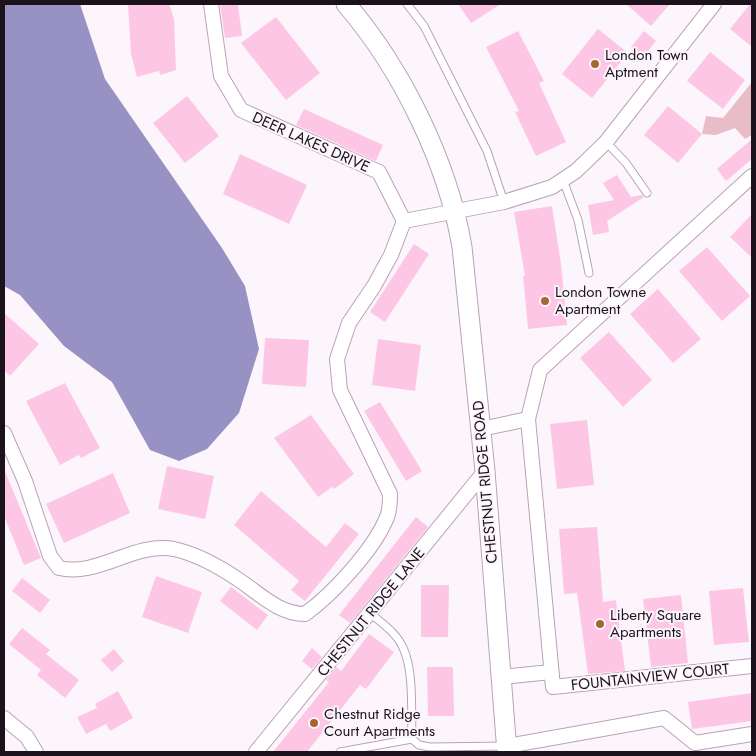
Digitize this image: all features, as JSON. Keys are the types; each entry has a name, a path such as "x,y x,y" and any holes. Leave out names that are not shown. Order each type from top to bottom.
{"street":[{"name":"DEER LAKES DRIVE","path":"211,4 221,76 241,110 379,172 404,221"},
{"name":"CHESTNUT RIDGE ROAD","path":"346,4 396,74 433,146 456,212 462,247 485,471 507,749"},
{"path":"4,433 25,481 50,556 59,568 80,570 152,548 173,549 193,554 229,574 276,606 292,614 306,614 333,590 368,547 387,518 390,507 390,494 340,390 337,359 349,323 374,286 391,254 404,221 504,202 552,187 576,171 606,142 714,4"},
{"path":"551,672 528,419 540,370 752,176"},
{"path":"481,429 528,419"},
{"name":"CHESTNUT RIDGE LANE","path":"256,752 485,471"},
{"name":"FOUNTAINVIEW COURT","path":"502,677 551,672 553,687 752,666"},
{"path":"4,718 27,737 36,752"},
{"path":"507,749 539,746 664,718 694,748 752,734"}],"lane":[{"path":"407,4 424,26 487,150 504,202"},
{"path":"606,142 626,163 647,193"},
{"path":"563,180 578,220 589,273"},
{"path":"370,613 397,637 405,650 408,667 412,739 418,745 507,749"},
{"path":"340,752 412,739"}],"shaded area":[{"path":"4,4 80,4 105,79 222,248 245,286 259,349 239,413 207,449 179,461 150,450 112,382 64,346 20,295 4,286"},
{"path":"752,82 752,135 745,139 735,128 716,135 702,134 706,116 723,118"}],"building":[{"path":"128,4 169,4 174,19 176,70 160,75 159,71 137,77 131,54"},
{"path":"220,4 238,4 242,36 225,38"},
{"path":"458,4 501,4 471,23"},
{"path":"626,4 670,4 651,26"},
{"path":"750,4 752,4 752,47 730,29"},
{"path":"276,17 320,73 286,100 241,43"},
{"name":"London Town Aptment","path":"598,29 628,53 592,98 562,74"},
{"path":"518,31 544,81 539,83 566,142 536,156 515,112 519,111 486,47"},
{"path":"644,31 656,41 643,57 631,47"},
{"path":"710,52 745,80 723,109 687,81"},
{"path":"187,96 219,136 185,163 153,123"},
{"path":"668,106 702,134 678,163 644,135"},
{"path":"304,109 383,145 376,161 296,125"},
{"path":"752,139 752,159 726,181 717,169"},
{"path":"240,154 307,185 289,224 223,194"},
{"path":"617,175 631,197 642,195 644,197 607,221 609,232 593,235 588,205 614,200 603,183"},
{"path":"552,206 561,264 567,325 528,329 523,276 525,276 514,212"},
{"path":"752,214 752,258 730,237"},
{"path":"414,244 429,254 385,322 370,312"},
{"path":"707,247 750,296 722,321 679,271"},
{"path":"658,289 701,339 673,363 630,314"},
{"path":"4,313 39,344 10,376 4,370"},
{"path":"609,332 652,380 623,407 580,358"},
{"path":"265,338 309,340 306,387 262,384"},
{"path":"378,339 421,345 415,391 372,385"},
{"path":"65,383 100,448 81,458 79,455 60,465 26,401"},
{"path":"380,402 422,471 406,481 364,411"},
{"path":"311,415 354,474 334,489 332,487 318,497 274,438"},
{"path":"587,420 594,485 557,489 550,424"},
{"path":"167,466 214,476 205,519 158,509"},
{"path":"4,469 41,558 24,565 4,516"},
{"path":"113,473 130,513 64,543 46,504"},
{"path":"261,491 326,547 345,523 359,534 305,601 291,590 299,581 234,525"},
{"path":"416,517 428,527 350,623 339,615"},
{"path":"597,527 603,602 616,600 625,671 588,674 577,593 564,594 559,529"},
{"path":"156,576 202,592 188,633 142,617"},
{"path":"22,578 50,600 40,613 12,591"},
{"path":"421,585 449,585 448,637 421,637"},
{"path":"231,587 268,615 257,630 220,601"},
{"name":"Liberty Square Apartments","path":"743,588 749,642 714,645 709,591"},
{"name":"Liberty Square Apartments","path":"681,595 688,663 651,667 643,599"},
{"path":"22,628 50,650 46,654 79,680 65,698 37,675 41,670 9,644"},
{"path":"369,634 394,652 366,689 360,685 307,752 273,752 329,682 326,680 336,667 341,671"},
{"path":"312,648 322,657 312,669 302,661"},
{"path":"114,649 124,661 112,672 101,660"},
{"name":"Chestnut Ridge Court Apartments","path":"427,667 453,667 454,716 428,716"},
{"path":"118,691 133,718 110,731 106,724 86,734 77,717 97,708 95,704"},
{"path":"752,693 752,721 692,729 688,702"}],"place":[{"name":"London Town Aptment","path":"595,64"},
{"name":"London Towne Apartment","path":"545,301"},
{"name":"Liberty Square Apartments","path":"600,624"},
{"name":"Chestnut Ridge Court Apartments","path":"314,723"}]}
